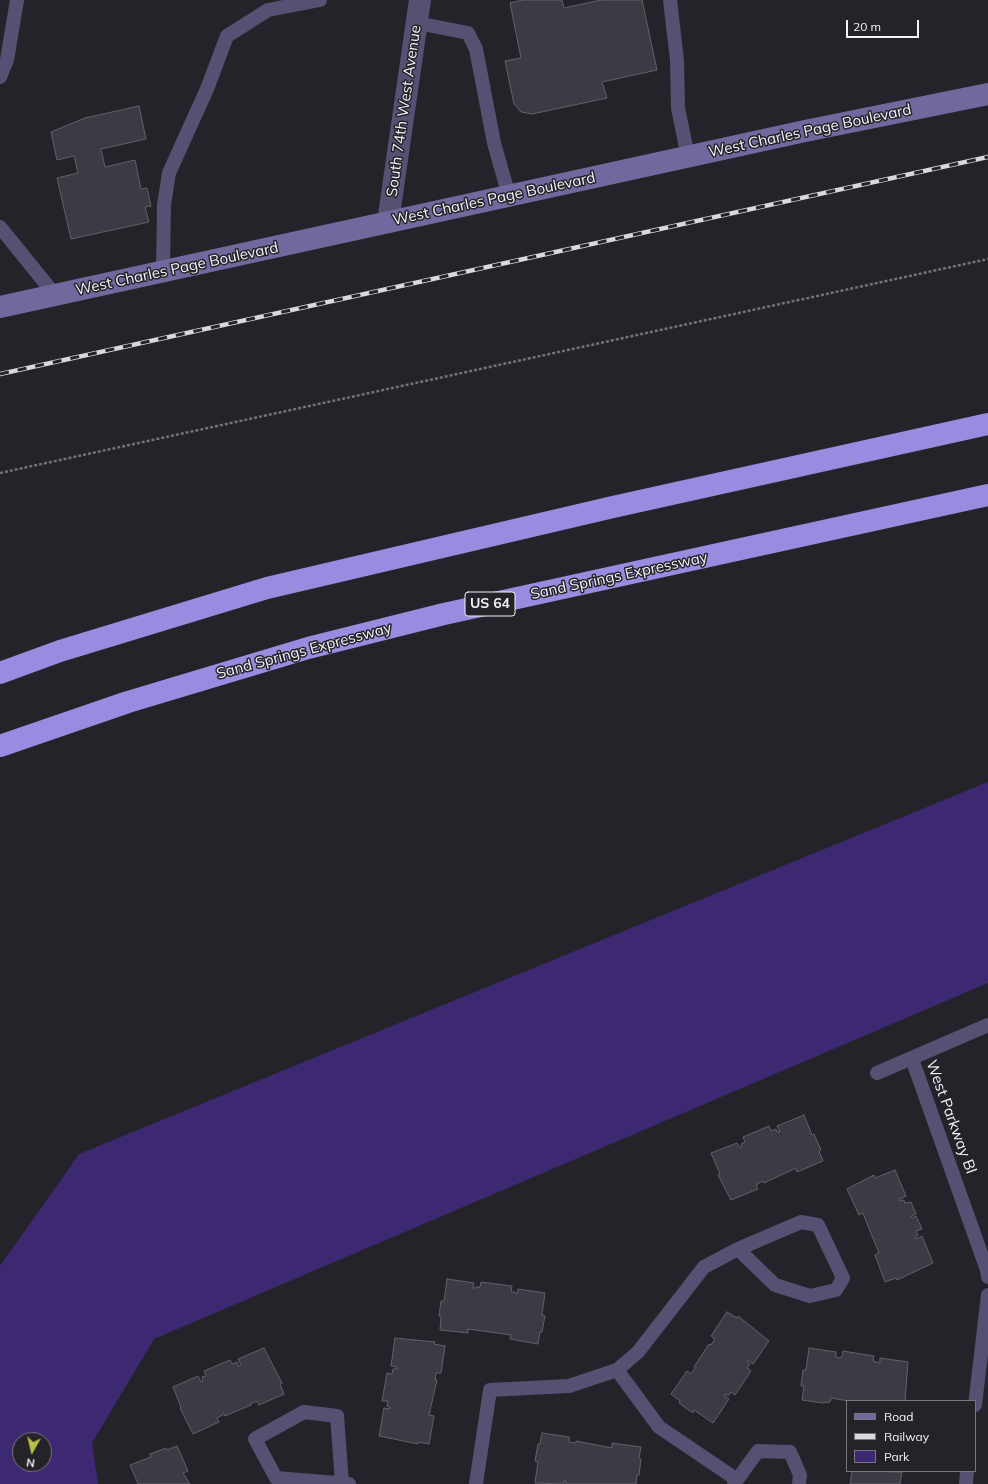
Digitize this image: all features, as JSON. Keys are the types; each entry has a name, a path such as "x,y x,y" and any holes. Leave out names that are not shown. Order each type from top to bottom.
{"highway":[{"path":"0,674 60,651 267,588 613,507 988,424"},
{"name":"Sand Springs Expressway","path":"0,746 128,702 308,648 444,614 988,494"}],"main road":[{"name":"West Charles Page Boulevard","path":"0,307 688,157 988,94"}],"street":[{"name":"South 74th West Avenue","path":"388,222 420,0"}],"lane":[{"path":"0,77 7,60 17,0"},
{"path":"163,272 164,205 169,173 207,89 227,36 268,10 320,0"},
{"path":"670,0 677,60 678,108 688,157"},
{"path":"417,23 448,28 468,34 476,49 494,143 509,196"},
{"path":"0,227 55,295"},
{"name":"West Parkway Bl","path":"877,1073 988,1025"},
{"name":"West Parkway Bl","path":"912,1059 987,1270 988,1277"},
{"path":"476,1484 490,1390 569,1386 616,1370 638,1352 704,1266 738,1249 801,1222 818,1225 843,1278 836,1290 810,1296 775,1285 738,1249"},
{"path":"976,1400 988,1295"},
{"path":"616,1370 659,1427 735,1482 758,1451 790,1452 800,1475 799,1484"},
{"path":"304,1412 337,1416 345,1484 276,1478 255,1439 304,1412"},
{"path":"966,1484 967,1472"}],"path":[{"path":"0,474 988,259"}],"green space":[{"path":"988,782 988,983 154,1339 92,1443 98,1484 0,1484 0,1266 79,1154"}],"building":[{"path":"523,0 562,0 564,8 601,0 642,0 657,70 602,82 607,98 532,114 521,112 514,104 505,61 521,58 510,3"},
{"path":"139,106 146,139 101,149 105,167 135,160 141,189 147,188 151,206 145,207 149,222 71,239 57,178 78,173 74,156 57,160 51,132 85,118"},
{"path":"804,1115 812,1135 814,1134 821,1150 819,1151 823,1161 797,1172 796,1168 764,1183 763,1181 756,1185 758,1189 731,1200 718,1175 720,1174 711,1153 737,1143 740,1148 742,1147 741,1144 745,1142 743,1137 769,1126 771,1131 776,1129 777,1132 780,1132 777,1126"},
{"path":"895,1170 906,1196 900,1199 900,1201 904,1200 905,1203 911,1202 916,1214 911,1216 912,1218 916,1216 922,1229 916,1231 918,1235 915,1237 916,1239 922,1236 933,1263 897,1280 896,1278 885,1282 875,1255 879,1253 863,1213 859,1215 847,1189 874,1175 875,1178"},
{"path":"447,1279 474,1283 473,1288 480,1287 481,1282 512,1286 511,1292 515,1292 515,1294 517,1294 518,1289 545,1293 542,1315 545,1316 538,1344 510,1339 511,1335 468,1329 468,1333 440,1330 441,1317 439,1316 441,1301 444,1301"},
{"path":"727,1312 737,1318 738,1316 769,1341 753,1364 748,1360 747,1362 750,1364 747,1368 751,1371 735,1395 731,1392 728,1396 725,1394 724,1396 729,1399 713,1423 694,1410 693,1413 679,1403 680,1401 671,1394 687,1371 691,1374 709,1344 711,1345 715,1339 711,1336"},
{"path":"395,1338 435,1342 434,1344 445,1346 441,1373 436,1373 435,1380 437,1380 429,1415 434,1416 429,1444 418,1442 418,1444 379,1436 384,1408 390,1409 390,1407 387,1406 388,1401 382,1401 387,1373 392,1374 393,1369 397,1369 397,1367 391,1366"},
{"path":"264,1348 282,1383 280,1384 284,1394 259,1405 257,1401 225,1416 224,1414 217,1418 219,1422 193,1434 180,1408 181,1407 173,1387 198,1376 201,1382 203,1381 202,1377 206,1376 204,1371 230,1360 232,1364 237,1362 238,1366 241,1365 238,1359"},
{"path":"809,1348 836,1352 836,1357 838,1358 842,1357 843,1351 874,1356 873,1361 880,1363 880,1358 908,1362 905,1400 846,1400 831,1398 830,1402 823,1403 802,1400 804,1386 801,1386 803,1370 806,1370"},
{"path":"542,1433 569,1437 569,1442 576,1443 576,1441 612,1448 612,1443 641,1447 639,1458 641,1459 639,1475 637,1475 636,1484 566,1484 566,1481 564,1481 564,1484 535,1483 538,1462 535,1461 538,1444 540,1444"},
{"path":"177,1446 188,1471 183,1473 190,1484 138,1484 130,1465 151,1457 150,1454 166,1448 167,1450"},
{"path":"852,1472 902,1472 900,1484 850,1484"}],"railway":[{"path":"0,374 988,157"}]}
